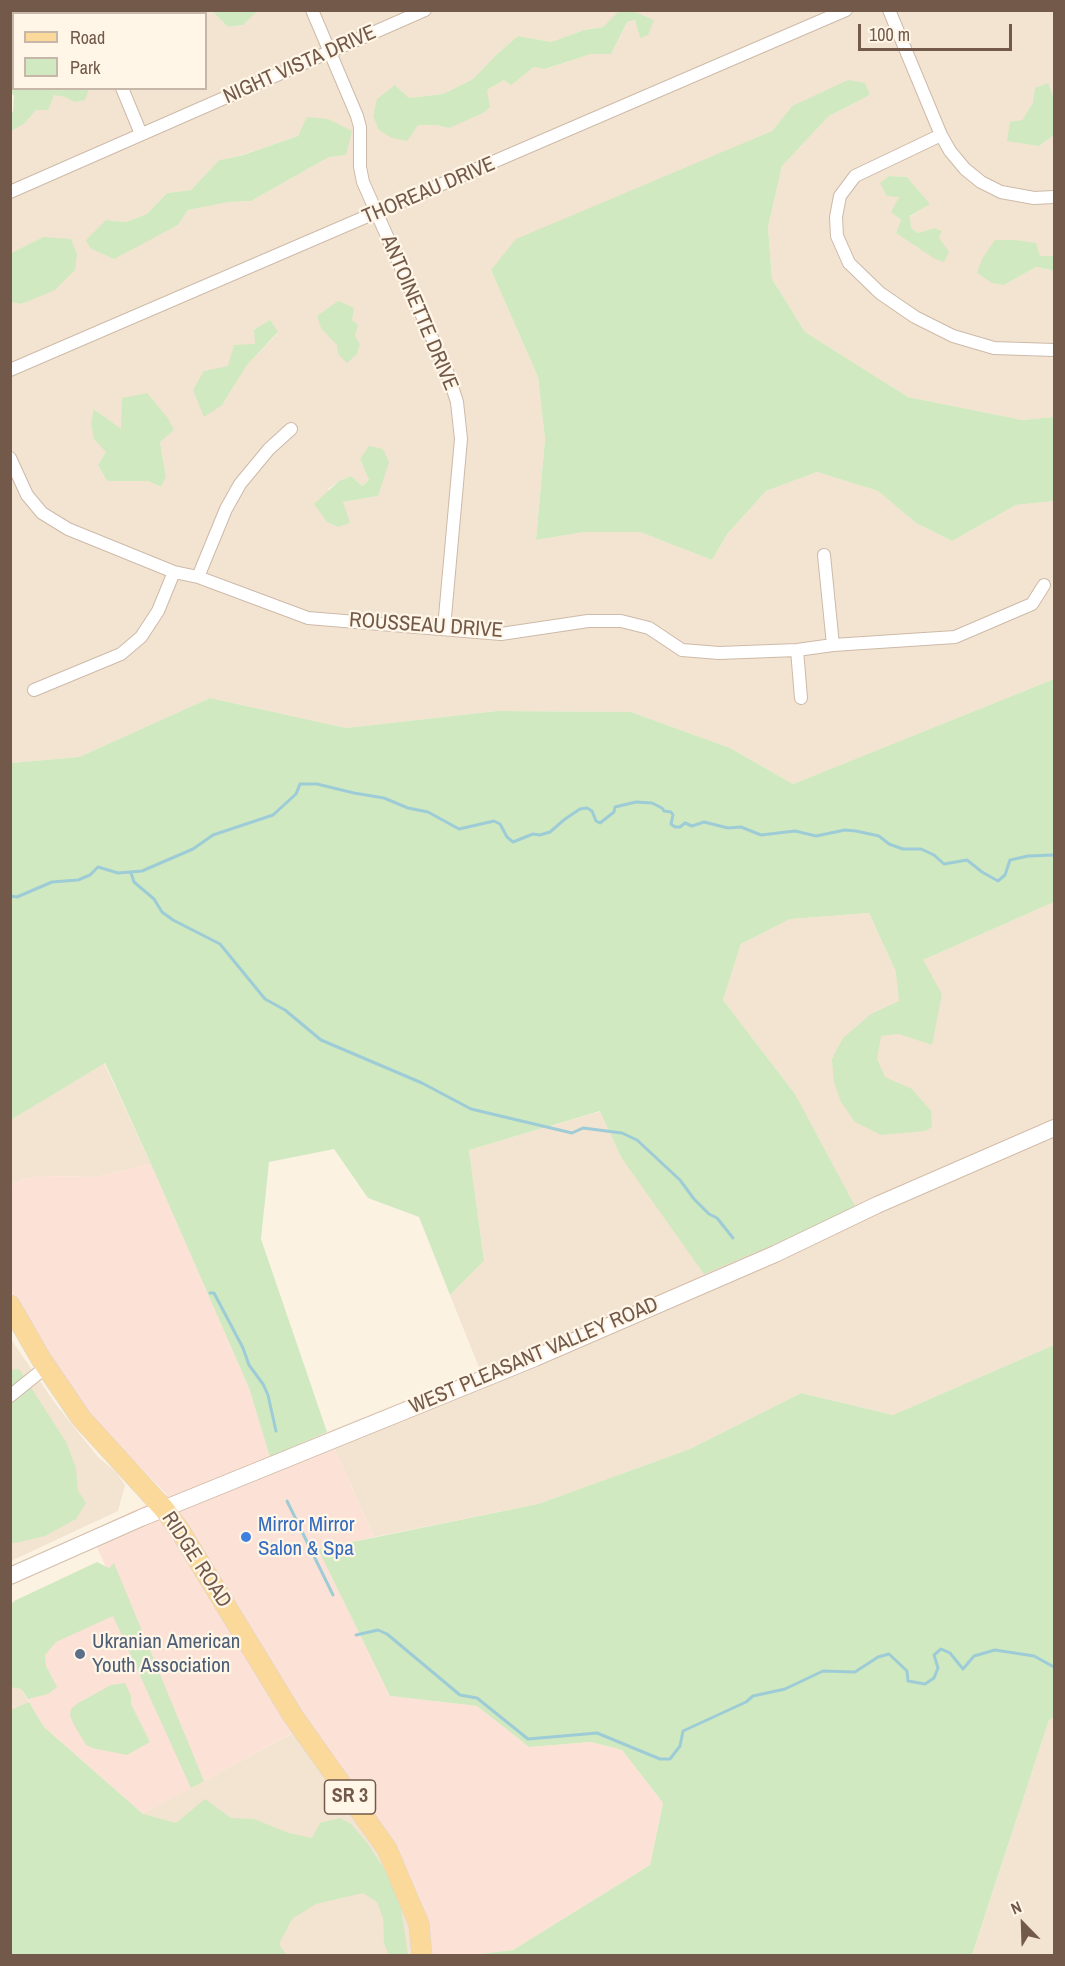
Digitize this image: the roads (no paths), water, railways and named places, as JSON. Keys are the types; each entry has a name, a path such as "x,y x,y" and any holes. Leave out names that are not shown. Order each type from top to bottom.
{"main road":[{"name":"WEST PLEASANT VALLEY ROAD","path":"10,1576 164,1509 545,1353 775,1254 877,1205 1054,1128"},
{"name":"RIDGE ROAD","path":"10,1305 46,1367 81,1418 179,1528 292,1716 387,1849 419,1924 422,1956"}],"street":[{"name":"ANTOINETTE DRIVE","path":"312,10 357,116 360,127 360,167 363,182 448,374 457,402 461,439 444,628"},
{"name":"NIGHT VISTA DRIVE","path":"10,192 425,10"},
{"name":"THOREAU DRIVE","path":"10,370 846,10"},
{"path":"889,10 941,135 950,151 965,169 981,182 1001,192 1017,196 1054,197"},
{"path":"123,90 141,134"},
{"path":"941,135 855,176 840,196 836,217 837,236 849,263 880,293 915,317 953,336 994,348 1054,350"},
{"path":"198,578 226,508 240,483 269,449 291,429"},
{"name":"ROUSSEAU DRIVE","path":"11,462 27,495 42,513 68,529 174,572 198,578 308,618 501,634 588,621 621,621 649,628 682,650 719,653 797,650 833,645 955,637 1032,604 1044,585"},
{"path":"824,555 833,645"},
{"path":"34,690 121,654 141,637 158,611 174,572"},
{"path":"797,650 801,698"},
{"path":"10,1396 46,1367"}],"waterway":[{"path":"10,896 17,897 52,882 78,880 90,875 98,867 118,873 142,871 193,849 213,835 273,815 296,794 300,784 317,784 384,798 408,808 428,812 459,829 494,821 500,824 507,837 513,842 533,834 540,835 550,832 580,809 587,808 592,811 596,821 600,823 614,812 615,807 636,802 652,803 664,811 671,812 673,815 671,824 675,827 680,827 685,823 692,826 704,822 728,828 741,827 761,835 795,831 816,836 845,830 879,836 889,844 903,849 921,849 934,855 944,864 967,860 998,881 1005,875 1010,860 1028,856 1054,855"},
{"path":"131,873 134,882 154,899 162,912 220,944 265,999 285,1010 321,1040 422,1083 471,1109 572,1133 583,1128 622,1133 637,1140 680,1180 694,1199 709,1214 717,1218 733,1238"},
{"path":"210,1293 214,1293 243,1348 249,1365 263,1384 268,1395 276,1431"},
{"path":"287,1501 333,1595"},
{"path":"356,1635 378,1630 387,1634 460,1695 477,1698 528,1739 597,1733 660,1759 670,1759 680,1746 683,1731 746,1702 753,1696 785,1689 823,1671 855,1672 878,1657 889,1654 907,1671 908,1681 925,1684 934,1678 938,1668 934,1655 941,1649 950,1653 963,1669 974,1656 995,1650 1034,1656 1054,1667"}],"place":[{"name":"Mirror Mirror Salon & Spa","path":"246,1537"},
{"name":"Ukranian American Youth Association","path":"80,1654"}]}
